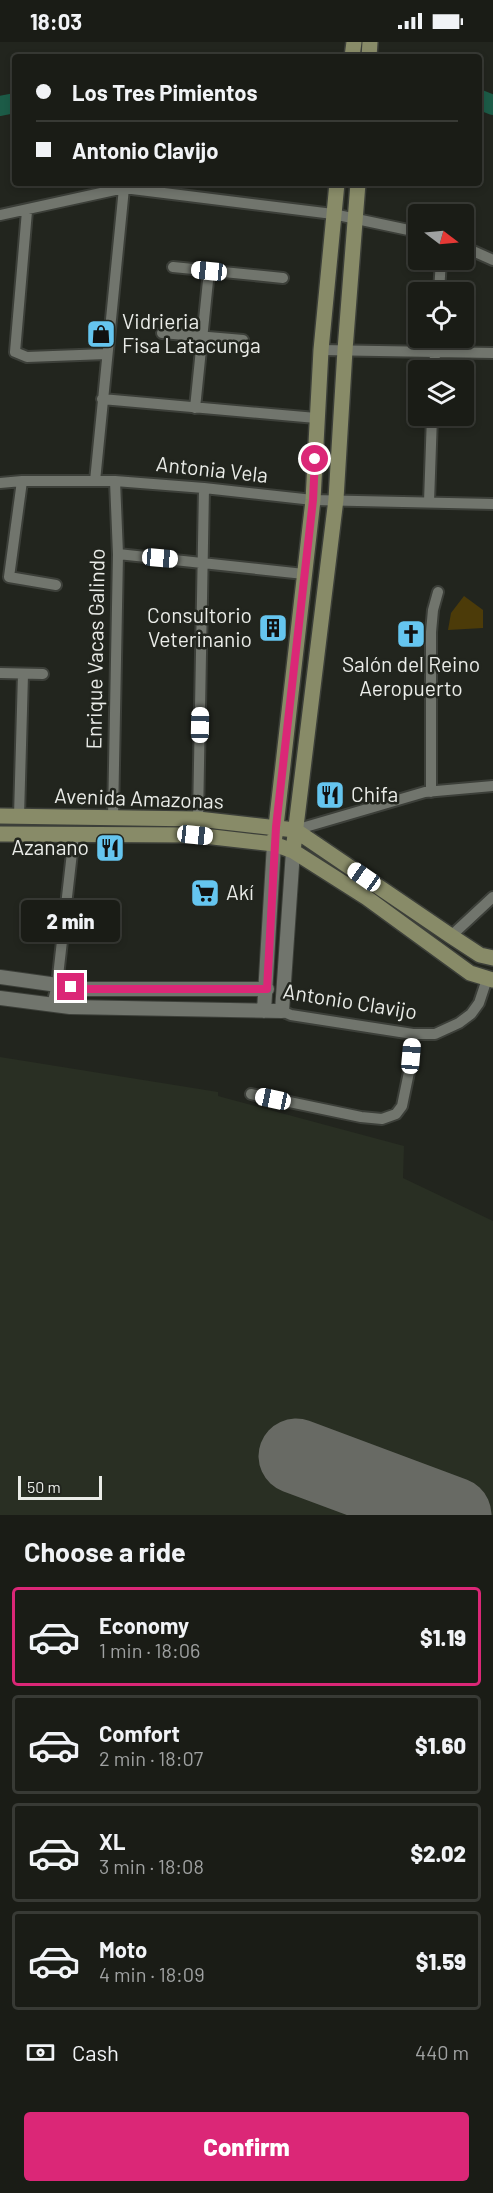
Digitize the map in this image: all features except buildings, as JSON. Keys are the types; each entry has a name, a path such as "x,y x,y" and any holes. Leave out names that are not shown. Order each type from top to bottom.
{"main road":[{"path":"274,844 313,500 321,350 337,186"},
{"path":"294,852 336,500 358,186"},
{"name":"Avenida Amazonas","path":"0,816 198,819 295,830"},
{"path":"295,830 480,955 493,958"},
{"name":"Avenida Amazonas","path":"0,834 195,835 274,844 294,852 367,898 470,973 490,980"}],"street":[{"path":"94,481 124,188"},
{"path":"0,215 27,211 124,188 356,213 408,229"},
{"path":"27,211 14,349 18,355 27,357 106,354"},
{"path":"474,251 493,260"},
{"path":"173,267 283,278"},
{"path":"195,408 209,271"},
{"path":"162,333 243,340"},
{"path":"435,348 435,360"},
{"path":"321,350 493,353"},
{"path":"102,399 316,418"},
{"path":"429,502 432,426"},
{"path":"22,481 9,577 56,585"},
{"name":"Antonia Vela","path":"0,483 115,481 313,500 493,504"},
{"name":"Enrique Vacas Galindo","path":"113,818 118,554 115,481"},
{"path":"198,819 204,488"},
{"path":"118,554 304,574"},
{"path":"431,792 431,632 433,610 438,592"},
{"path":"0,673 43,674"},
{"path":"19,816 23,674"},
{"path":"295,830 431,792 493,786"},
{"path":"52,1005 57,985 74,835"},
{"path":"264,1011 274,844"},
{"path":"282,1011 294,852"},
{"path":"451,936 493,897"},
{"name":"Antonio Clavijo","path":"0,977 86,989 267,989"},
{"name":"Antonio Clavijo","path":"0,998 70,1007 282,1011 291,1015 413,1034 435,1034 459,1023 471,1014 490,980"},
{"path":"251,1094 361,1117 382,1119 396,1114 405,1097 413,1034"}],"shaded area":[{"path":"464,596 483,610 483,628 448,630 451,613"},
{"path":"0,1057 218,1092 218,1096 404,1146 403,1178 493,1221 493,1515 0,1515"}],"waterway":[{"path":"482,101 493,105"},
{"path":"0,106 12,104"}],"runway":[{"path":"296,1456 454,1515"}],"place":[{"name":"Vidrieria Fisa Latacunga","path":"101,334"},
{"name":"Consultorio Veterinanio","path":"273,628"},
{"name":"Salón del Reino Aeropuerto","path":"411,634"},
{"name":"Chifa","path":"330,795"},
{"name":"Azanano","path":"110,848"},
{"name":"Akí","path":"205,893"}],"route":[{"path":"71,987 86,989 267,989 276,827 313,500 315,459"}]}
